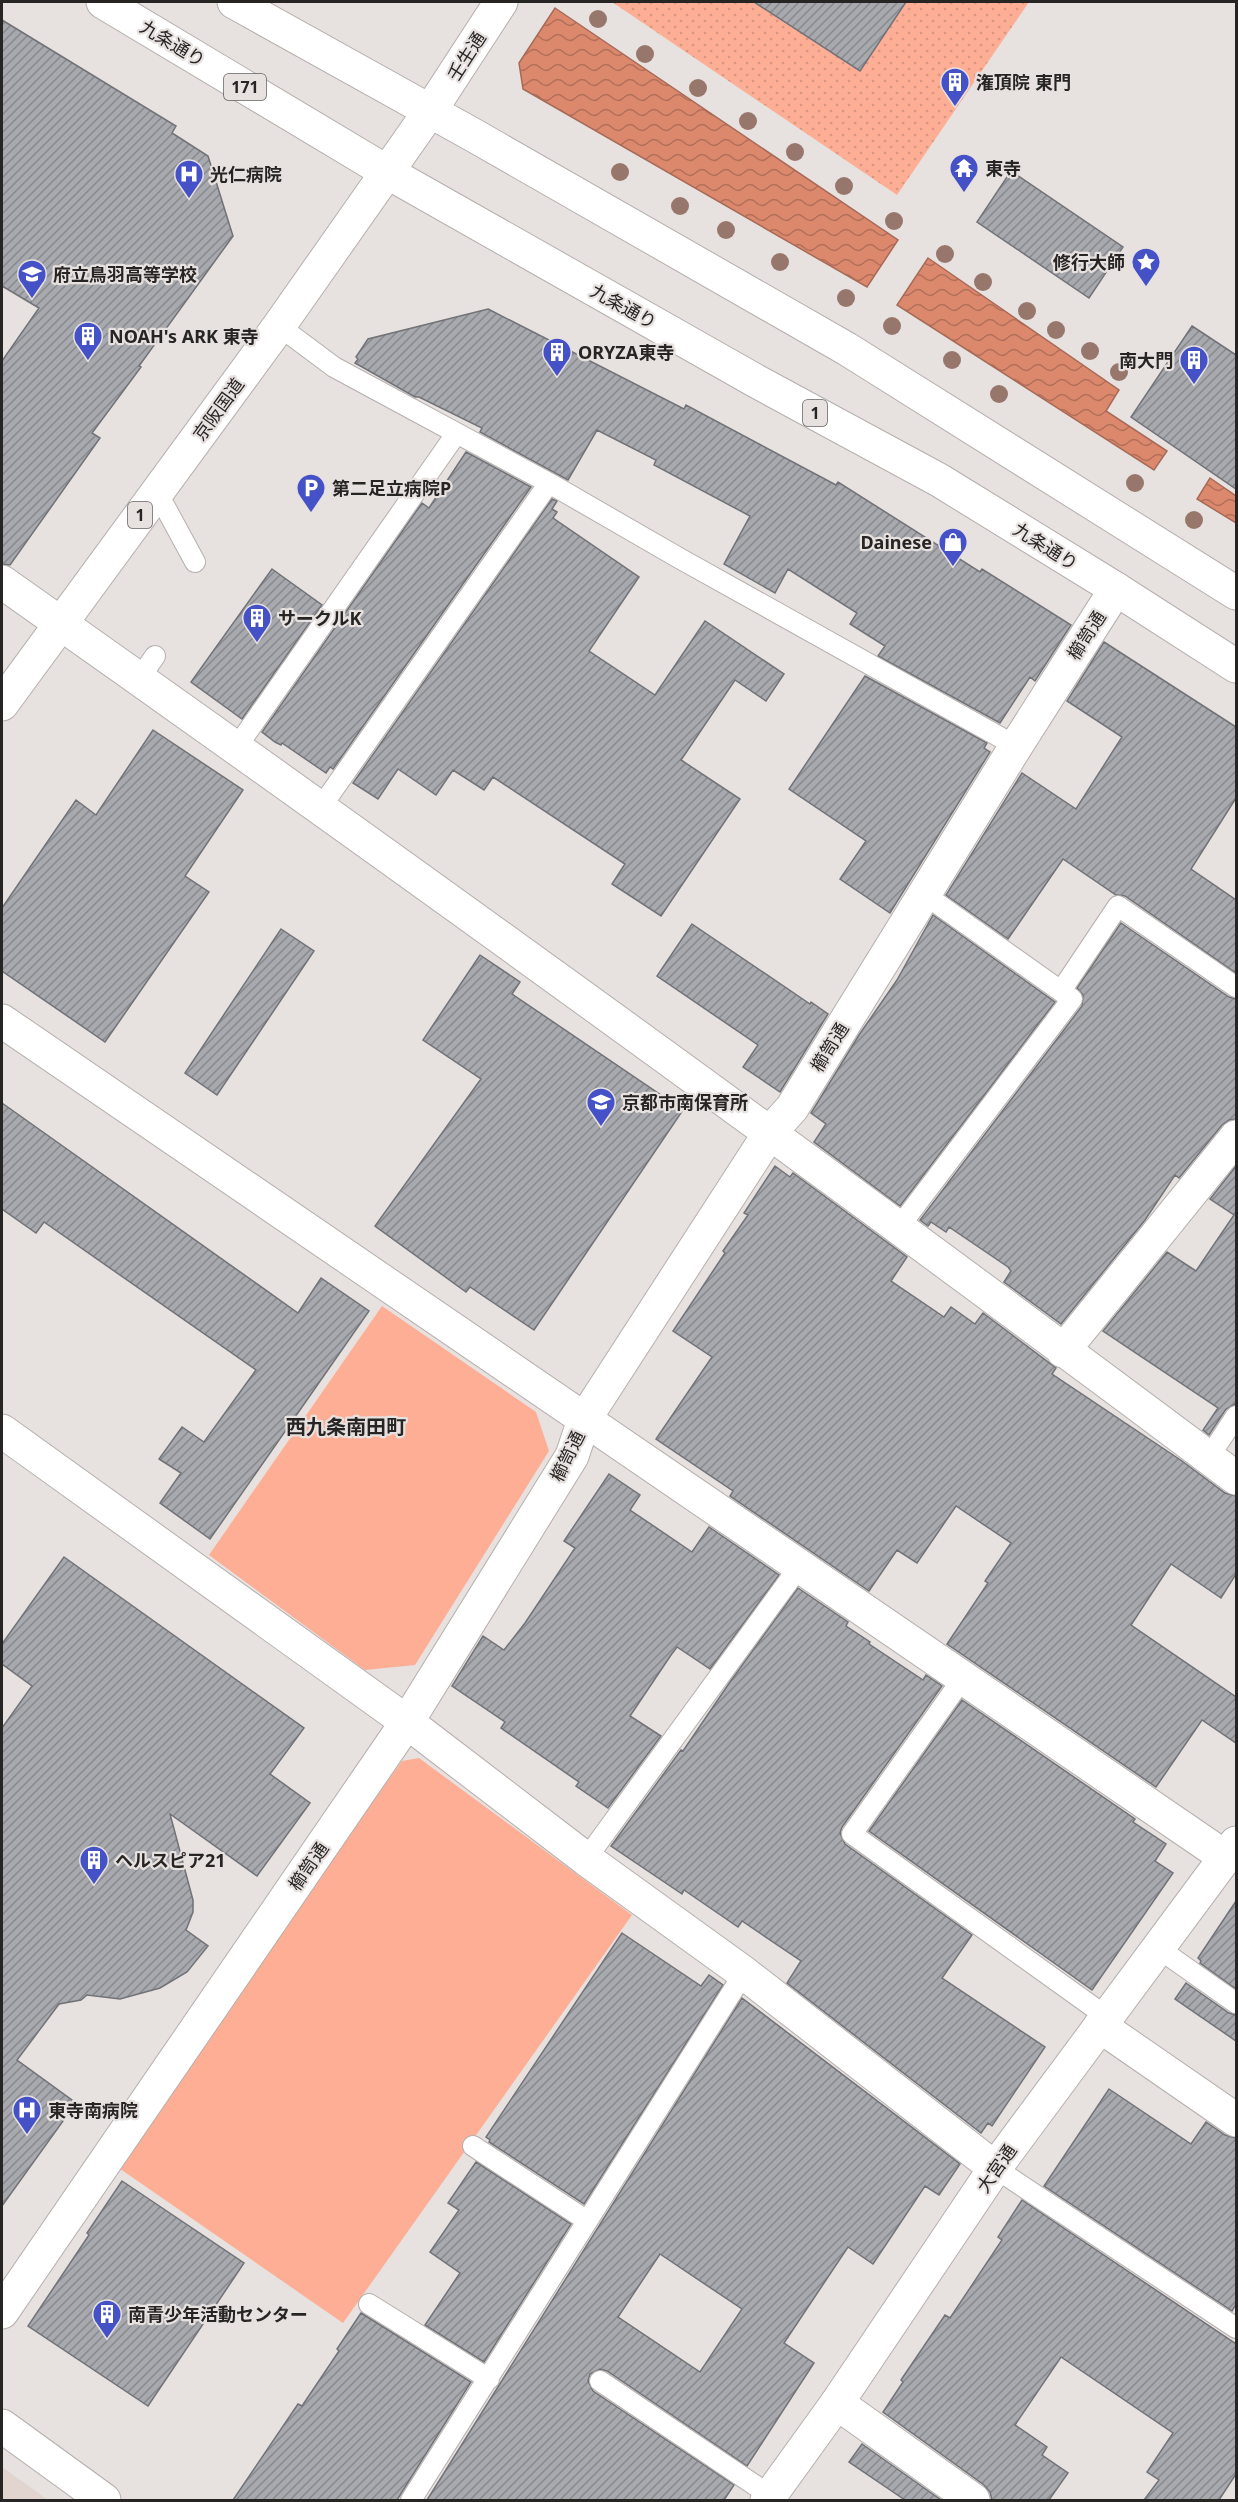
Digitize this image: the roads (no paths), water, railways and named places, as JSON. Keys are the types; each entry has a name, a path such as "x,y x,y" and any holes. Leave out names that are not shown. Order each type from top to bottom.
{"main road":[{"name":"九条通り","path":"103,2 387,172 746,375 939,480 1236,666"},
{"path":"234,2 847,349 1236,592"},
{"name":"壬生通","path":"430,111 501,2"},
{"name":"京阪国道","path":"2,704 279,326 430,111"},
{"path":"2,582 61,623 147,668 236,748 771,1131 1236,1478"},
{"name":"櫛笥通","path":"2,2312 407,1722 572,1456 584,1420 771,1131 792,1108 1116,589"},
{"path":"2,1022 963,1678 1231,1850"},
{"path":"1063,1351 1236,1137"},
{"path":"2,1431 407,1722 586,1859 744,1973 995,2168"},
{"name":"大宮通","path":"769,2498 837,2403 995,2168 1231,1850"},
{"path":"1103,2022 1236,2120"},
{"path":"837,2403 973,2500"},
{"path":"2,2426 104,2500"}],"lane":[{"path":"279,326 334,367 549,483 1016,746"},
{"path":"236,748 456,434"},
{"path":"321,807 549,483"},
{"path":"157,492 195,562"},
{"path":"899,1227 1072,999 924,894"},
{"path":"1061,991 1118,906 1236,987"},
{"path":"1209,1457 1236,1416"},
{"path":"586,1859 799,1567"},
{"path":"963,1678 852,1834 1103,2022"},
{"path":"1158,1947 1236,2003"},
{"path":"411,2500 744,1973"},
{"path":"473,2146 586,2220"},
{"path":"995,2168 1236,2328"},
{"path":"369,2304 489,2379"},
{"path":"600,2381 769,2498"}],"water":[{"path":"555,8 898,240 867,287 523,89 519,63"},
{"path":"928,258 1119,390 1106,411 1167,451 1154,470 897,305"},
{"path":"1210,478 1236,496 1236,523 1197,499"}],"place":[{"name":"潅頂院 東門","path":"955,108"},
{"name":"東寺","path":"964,194"},
{"name":"光仁病院","path":"189,200"},
{"name":"修行大師","path":"1146,288"},
{"name":"府立鳥羽高等学校","path":"32,300"},
{"name":"NOAH's ARK 東寺","path":"88,362"},
{"name":"ORYZA東寺","path":"557,378"},
{"name":"南大門","path":"1194,386"},
{"name":"第二足立病院P","path":"311,514"},
{"name":"Dainese","path":"953,568"},
{"name":"サークルK","path":"257,644"},
{"name":"京都市南保育所","path":"601,1128"},
{"name":"ヘルスピア21","path":"94,1886"},
{"name":"東寺南病院","path":"27,2136"},
{"name":"南青少年活動センター","path":"107,2340"}],"district":[{"name":"西九条南田町","path":"346,1426"}]}
